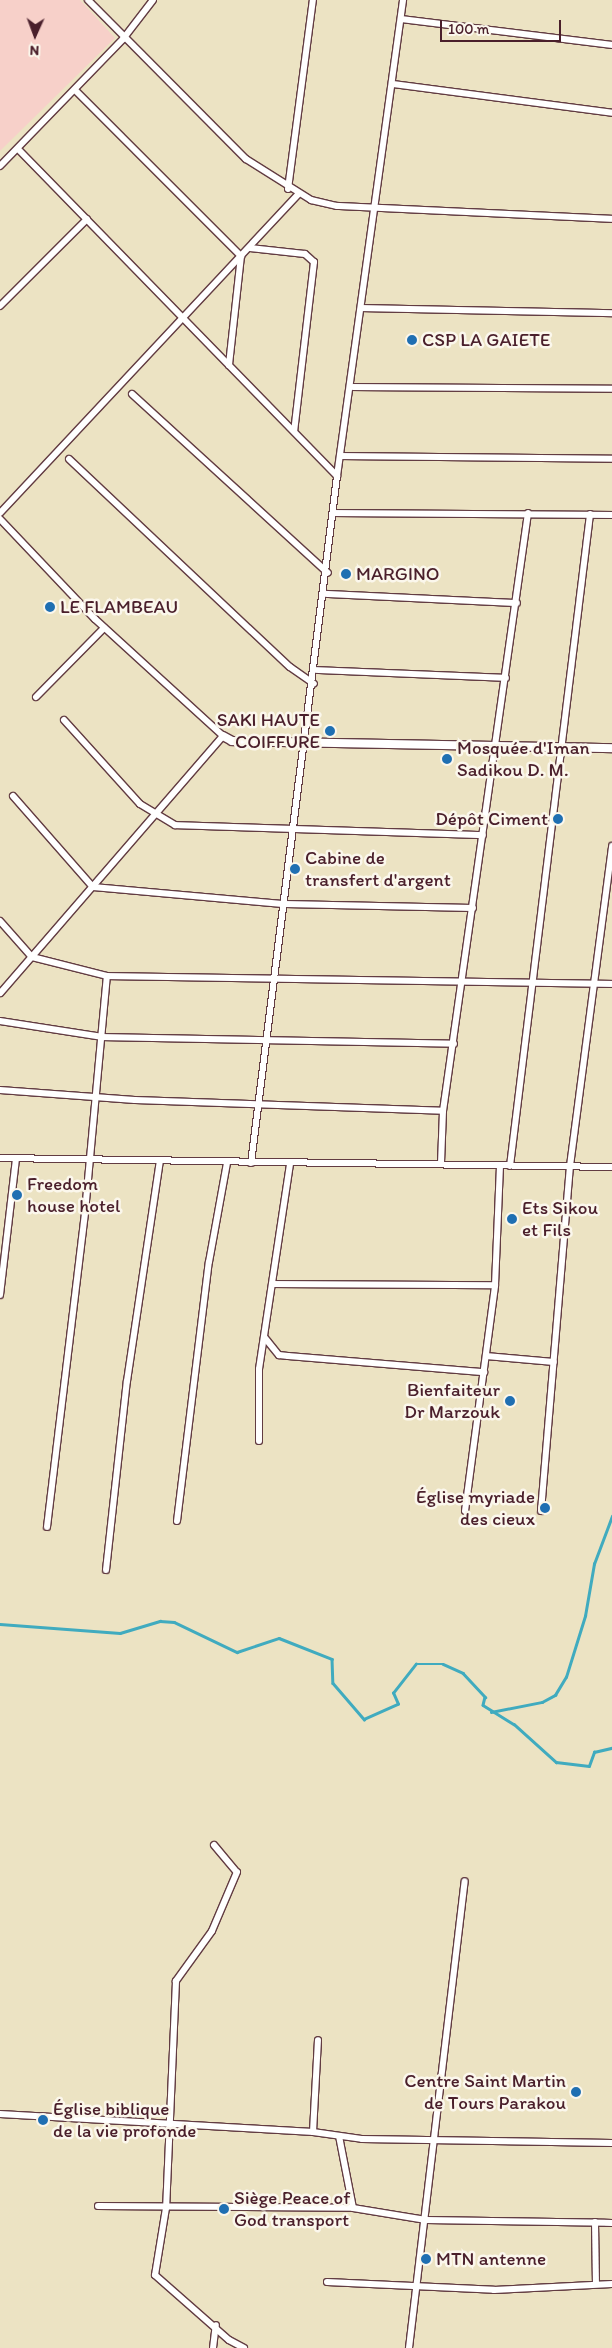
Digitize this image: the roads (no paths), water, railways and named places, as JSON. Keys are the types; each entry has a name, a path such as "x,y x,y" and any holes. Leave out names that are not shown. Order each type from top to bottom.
{"street":[{"path":"88,0 123,39 246,159 298,195 337,206 612,219"},
{"path":"0,166 123,39 153,0"},
{"path":"288,188 313,0"},
{"path":"251,1163 326,594 337,476 353,387 403,0"},
{"path":"401,19 612,45"},
{"path":"393,84 612,112"},
{"path":"75,90 241,256"},
{"path":"18,149 337,476"},
{"path":"0,513 185,319 298,195"},
{"path":"0,306 87,219"},
{"path":"250,248 305,254 314,262 294,431"},
{"path":"229,365 241,256"},
{"path":"363,308 612,313"},
{"path":"353,387 612,389"},
{"path":"132,394 328,573"},
{"path":"342,456 612,459"},
{"path":"70,459 275,654 314,684"},
{"path":"334,513 612,515"},
{"path":"442,1163 443,1111 464,981 528,513"},
{"path":"510,1166 529,984 562,747 590,514"},
{"path":"0,519 104,628 224,736 232,741 612,748"},
{"path":"326,594 517,603"},
{"path":"36,697 104,628"},
{"path":"316,670 506,678"},
{"path":"64,720 140,804 159,812 175,825 483,836"},
{"path":"0,993 224,736"},
{"path":"13,796 93,887 285,904 473,908"},
{"path":"541,1511 570,1166 612,846"},
{"path":"0,921 32,957 107,976 275,977 529,984 612,984"},
{"path":"47,1527 96,1098 107,976"},
{"path":"0,1021 102,1037 454,1044"},
{"path":"0,1090 96,1098 258,1106 443,1111"},
{"path":"0,1158 290,1164 442,1163 500,1166 612,1167"},
{"path":"0,1295 16,1159"},
{"path":"106,1570 127,1381 160,1162"},
{"path":"177,1521 209,1262 227,1163"},
{"path":"258,1441 259,1369 290,1164"},
{"path":"465,1511 495,1285 500,1166"},
{"path":"273,1284 495,1285"},
{"path":"265,1338 279,1355 340,1357 484,1372"},
{"path":"486,1356 554,1362"},
{"path":"214,1845 234,1863 236,1882 212,1931 176,1981 166,2208 156,2267 158,2282 216,2325 229,2340 244,2348"},
{"path":"409,2348 466,1881"},
{"path":"313,2132 318,2040"},
{"path":"0,2114 169,2122 313,2132 339,2136 435,2140 612,2143"},
{"path":"339,2136 353,2208"},
{"path":"98,2206 353,2208 426,2220 612,2223"},
{"path":"596,2222 596,2284"},
{"path":"327,2282 417,2284 494,2290 612,2284"},
{"path":"212,2348 216,2325"}],"waterway":[{"path":"491,1712 542,1702 555,1695 566,1677 585,1616 594,1564 612,1516"},
{"path":"0,1624 120,1633 160,1621 174,1622 237,1652 279,1638 332,1659 333,1683 364,1719 398,1704 393,1693 416,1664 443,1664 463,1673 485,1697 483,1705 514,1724 556,1762 589,1766 594,1752 612,1748"}],"place":[{"name":"CSP LA GAIETE","path":"412,340"},
{"name":"MARGINO","path":"346,574"},
{"name":"LE FLAMBEAU","path":"50,607"},
{"name":"SAKI HAUTE COIFFURE","path":"330,731"},
{"name":"Mosquée d'Iman Sadikou D. M.","path":"447,759"},
{"name":"Dépôt Ciment","path":"558,819"},
{"name":"Cabine de transfert d'argent","path":"295,869"},
{"name":"Freedom house hotel","path":"17,1195"},
{"name":"Ets Sikou et Fils","path":"512,1219"},
{"name":"Bienfaiteur Dr Marzouk","path":"510,1401"},
{"name":"Église myriade des cieux","path":"545,1508"},
{"name":"Centre Saint Martin de Tours Parakou","path":"576,2092"},
{"name":"Église biblique de la vie profonde","path":"43,2120"},
{"name":"Siège Peace of God transport","path":"224,2209"},
{"name":"MTN antenne","path":"426,2259"}]}
